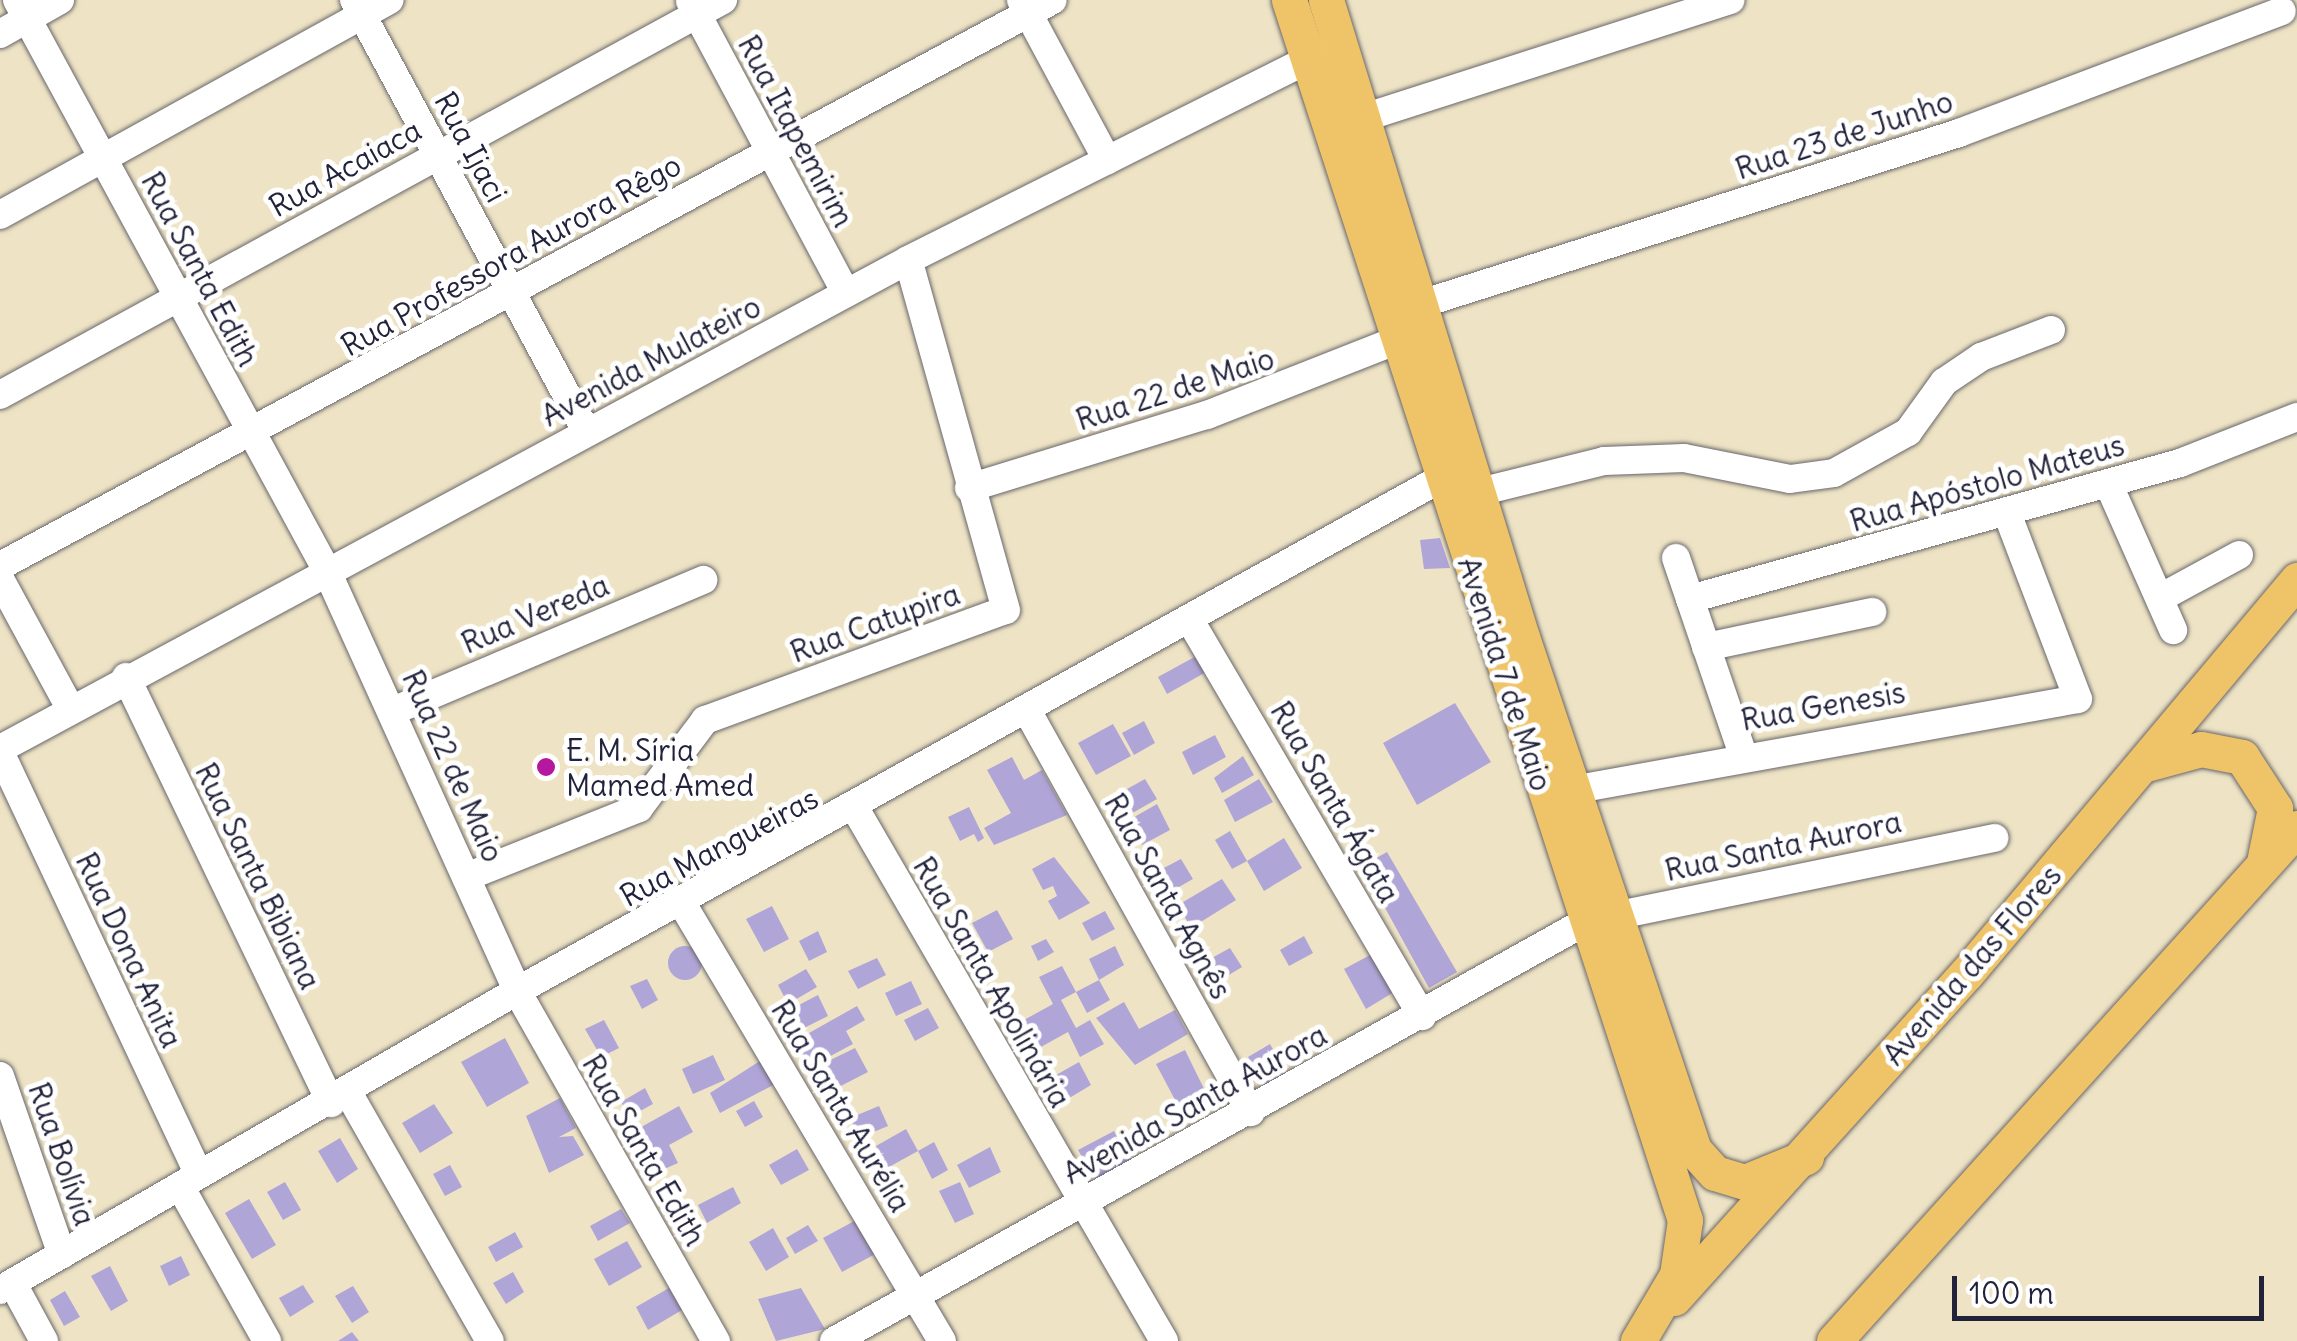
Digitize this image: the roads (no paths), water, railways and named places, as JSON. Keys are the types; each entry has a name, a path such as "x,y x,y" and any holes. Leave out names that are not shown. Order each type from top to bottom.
{"main road":[{"name":"Avenida 7 de Maio","path":"1289,0 1398,340 1463,478 1572,790 1598,918 1702,1162 1758,1182 1806,1157"},
{"name":"Avenida 7 de Maio","path":"1326,0 1421,304 1463,478 1598,918 1685,1220 1678,1275 1638,1341"},
{"name":"Avenida das Flores","path":"1638,1341 1806,1157 2297,580"},
{"path":"2142,765 2201,749 2242,757 2274,808 2262,867"},
{"path":"1839,1335 2297,828"}],"street":[{"path":"0,34 21,9 60,0"},
{"path":"0,215 358,7 390,0"},
{"name":"Rua Acaiaca","path":"0,395 438,154 693,7 723,0"},
{"path":"1364,118 1730,0"},
{"path":"1034,4 1107,160"},
{"name":"Rua Professora Aurora Rêgo","path":"0,566 253,434 1034,4"},
{"name":"Rua Ijaci","path":"358,7 587,432"},
{"name":"Rua Itapemirim","path":"693,7 846,293"},
{"name":"Rua Santa Edith","path":"21,9 326,569"},
{"name":"Rua 23 de Junho","path":"1421,304 1959,132 2282,11"},
{"name":"Avenida Mulateiro","path":"0,751 126,677 908,260 1340,44"},
{"name":"Rua Catupira","path":"466,878 639,808 705,720 1006,610 908,260"},
{"name":"Rua Mangueiras","path":"6,1287 340,1098 517,991 683,905 1191,622 1463,478 1604,460 1684,458 1790,479 1834,472 1908,432 1944,382 1981,357 2052,330"},
{"name":"Rua 22 de Maio","path":"969,488 1208,416 1398,340"},
{"name":"Rua Apóstolo Mateus","path":"1690,598 2108,484 2297,417"},
{"path":"2108,484 2173,630"},
{"name":"Rua Genesis","path":"1572,790 1742,752 2070,701 2081,690 2006,514"},
{"path":"2160,598 2239,555"},
{"path":"1676,558 1742,752"},
{"name":"Rua 22 de Maio","path":"326,569 517,991"},
{"path":"0,579 70,708"},
{"name":"Rua Vereda","path":"393,711 704,580"},
{"path":"1706,647 1872,612"},
{"name":"Rua Santa Ágata","path":"1191,622 1422,1016"},
{"name":"Rua Santa Bibiana","path":"126,677 340,1098 490,1341"},
{"name":"Rua Santa Agnês","path":"1028,712 1251,1112"},
{"name":"Rua Dona Anita","path":"0,751 190,1181 268,1341"},
{"name":"Rua Santa Apolinária","path":"856,810 1080,1203 1164,1341"},
{"name":"Rua Santa Aurora","path":"1598,918 1994,838"},
{"name":"Rua Santa Aurélia","path":"683,905 942,1341"},
{"name":"Avenida Santa Aurora","path":"834,1341 1598,918"},
{"name":"Rua Santa Edith","path":"517,991 716,1341"},
{"name":"Rua Bolívia","path":"0,1076 62,1254"},
{"path":"6,1287 44,1341"}],"place":[{"name":"E. M. Síria Mamed Amed","path":"546,767"}]}
